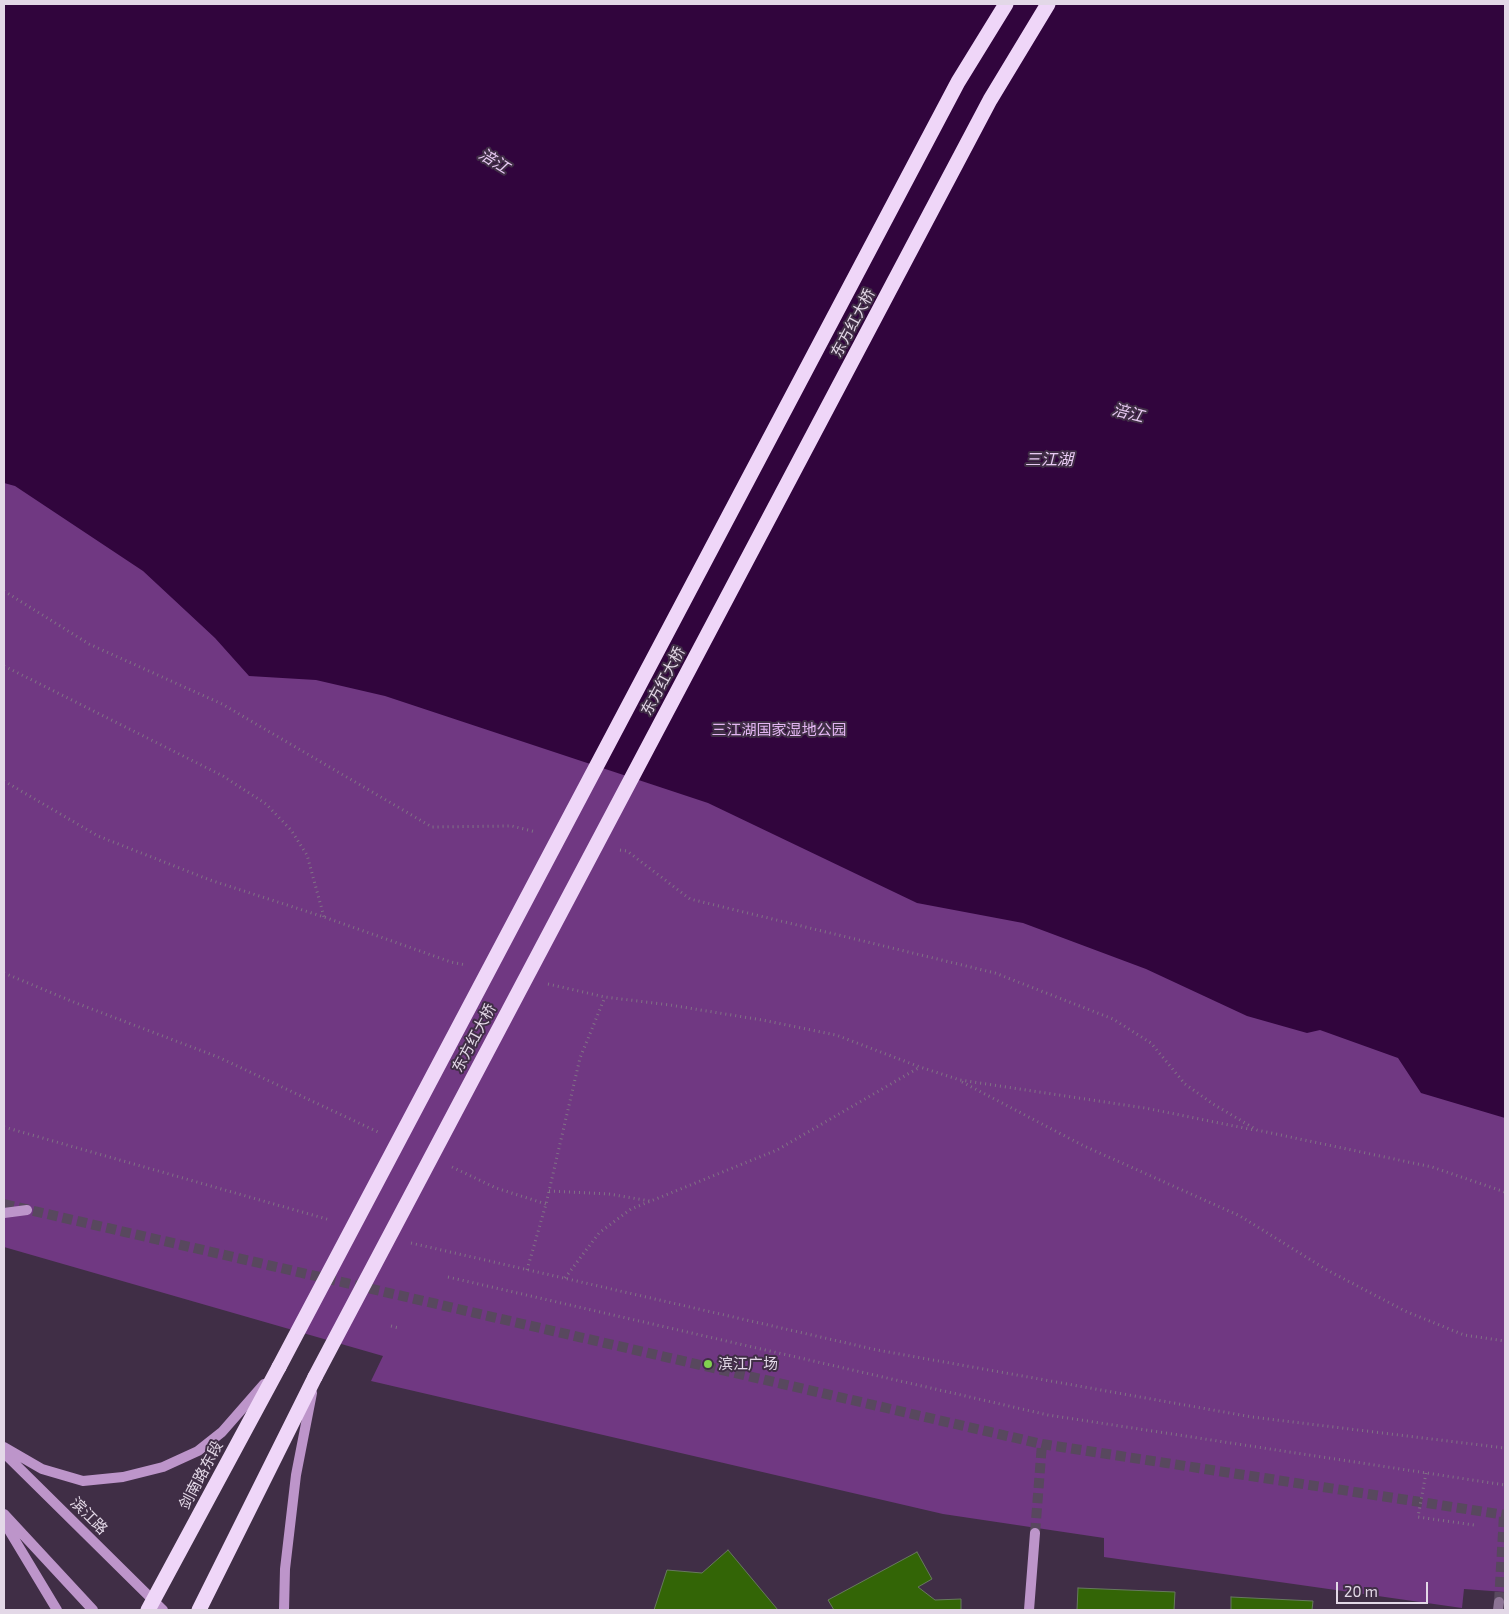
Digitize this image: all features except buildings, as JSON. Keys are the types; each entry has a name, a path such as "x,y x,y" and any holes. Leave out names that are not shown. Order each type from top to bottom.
{"highway":[{"name":"东方红大桥","path":"280,1367 958,82 1006,4"},
{"name":"东方红大桥","path":"315,1377 990,100 1048,4"},
{"name":"剑南路东段","path":"155,1607 280,1367"},
{"path":"200,1610 315,1377"}],"street":[{"path":"4,1213 27,1210"},
{"path":"4,1447 42,1469 83,1481 123,1477 163,1467 198,1451 222,1432 280,1367"},
{"path":"284,1610 286,1568 296,1475 315,1377"},
{"name":"滨江路","path":"4,1453 155,1607"},
{"path":"4,1514 93,1610"},
{"path":"4,1522 57,1610"},
{"path":"1029,1610 1035,1533"}],"path":[{"path":"4,591 90,644 222,704 432,827 512,826 541,832"},
{"path":"4,666 223,776 266,804 291,830 308,855 324,917"},
{"path":"4,781 98,836 210,880 324,917 451,962 470,966"},
{"path":"618,849 627,851 690,899 995,973 1113,1019 1151,1043 1185,1084 1213,1104 1257,1130"},
{"path":"4,972 76,1003 218,1057 380,1133"},
{"path":"547,984 605,997 670,1004 836,1035 960,1080 1145,1108 1257,1130 1432,1167 1505,1192"},
{"path":"527,1270 546,1204 580,1058 605,997"},
{"path":"565,1278 599,1233 631,1209 777,1150 920,1067"},
{"path":"960,1080 1084,1146 1240,1216 1327,1270 1405,1311 1464,1335 1505,1341"},
{"path":"4,1126 337,1222"},
{"path":"452,1167 496,1188 546,1204"},
{"path":"549,1191 609,1194 651,1201"},
{"path":"404,1241 877,1350 1252,1417 1505,1448"},
{"path":"448,1276 1048,1415 1505,1484"},
{"path":"391,1326 399,1328"},
{"path":"1426,1473 1418,1517 1474,1525"}],"green space":[{"name":"三江湖国家湿地公园","path":"4,4 1505,4 1505,1592 1464,1589 1462,1608 1104,1557 1104,1538 943,1514 371,1381 383,1356 4,1247"}],"water":[{"name":"三江湖","path":"4,4 1505,4 1505,1118 1421,1093 1398,1058 1320,1030 1307,1033 1247,1016 1146,969 1023,923 917,903 708,803 385,696 316,680 249,676 215,638 143,571 15,486 4,483"}],"tunnel":[{"path":"4,1204 1042,1444 1505,1515"},
{"path":"1035,1533 1042,1444"},
{"path":"1499,1602 1504,1515"}],"place":[{"name":"滨江广场","path":"708,1364"}],"water label":[{"name":"涪江","path":"494,161"},
{"name":"涪江","path":"1128,413"}]}
